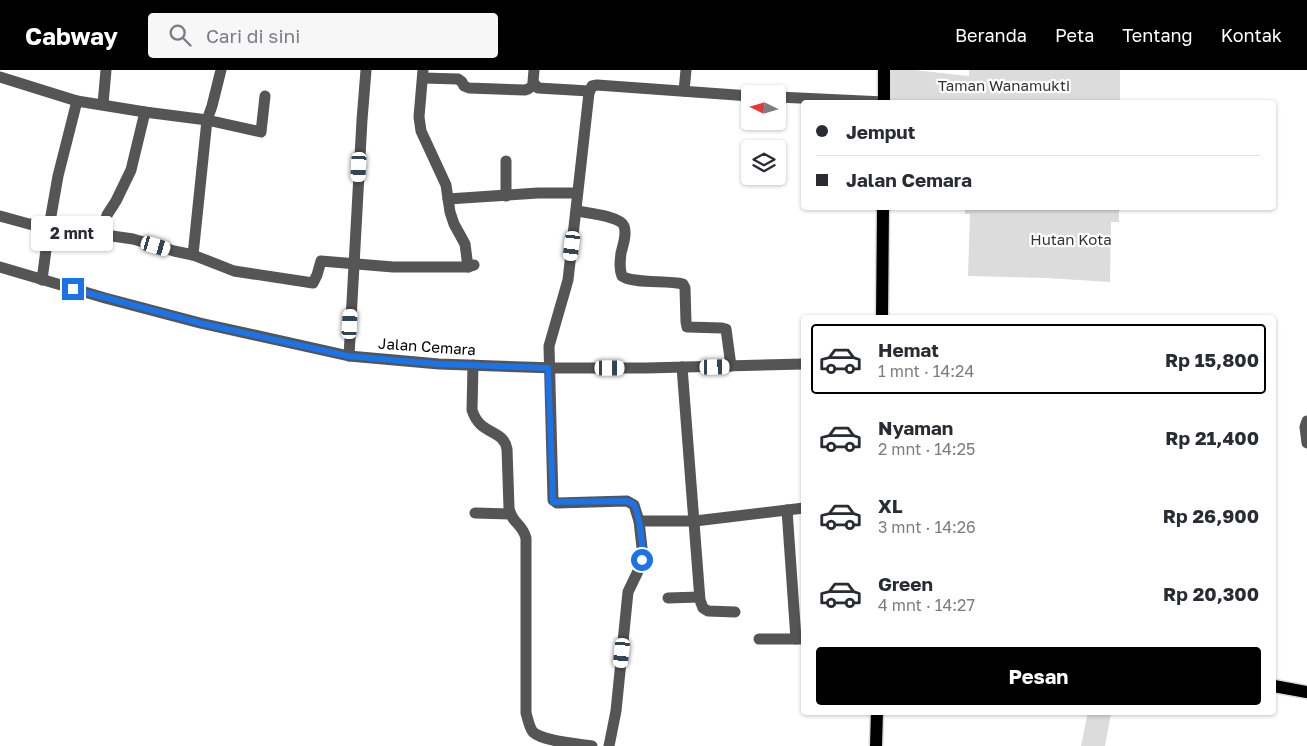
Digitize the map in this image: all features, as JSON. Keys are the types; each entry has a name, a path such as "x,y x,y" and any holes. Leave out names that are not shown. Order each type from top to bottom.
{"main road":[{"path":"884,70 884,100"},
{"path":"882,315 883,210"},
{"path":"1276,686 1307,692"},
{"path":"876,746 877,715"}],"street":[{"path":"103,104 106,70"},
{"path":"193,255 207,120 221,70"},
{"path":"348,356 366,70"},
{"path":"534,70 534,85"},
{"path":"684,91 686,70"},
{"path":"0,216 29,224 133,239 193,255 234,271 313,284 321,261 393,267 471,266 465,244 450,212 446,185 421,131 419,117 423,74 458,79 464,86 469,88 524,90 534,85"},
{"path":"0,78 77,101 207,120 261,132 265,96"},
{"path":"534,85 538,88 589,91"},
{"path":"610,746 616,711 628,592 643,557 638,522 634,505 627,501 553,502 548,368 549,346 568,280 589,91 592,86 597,85 741,95"},
{"path":"786,97 842,100"},
{"path":"42,280 58,176 77,101"},
{"path":"102,234 106,215 116,201 131,170 145,112"},
{"path":"506,161 506,196"},
{"path":"448,199 577,192"},
{"path":"576,211 606,216 622,223 625,233 620,260 622,276 631,280 683,284 685,288 686,322 688,327 726,329 731,366"},
{"name":"Jalan Cemara","path":"0,267 105,298 200,323 348,356 384,360 548,368 801,364"},
{"path":"473,365 472,404 474,416 485,429 502,438 506,445 510,514 524,531 526,538 526,713 532,731 538,735 588,746"},
{"path":"682,367 699,597 706,610 735,612"},
{"path":"1307,421 1305,427 1307,443"},
{"path":"638,522 694,521 801,508"},
{"path":"759,639 800,639 787,510"},
{"path":"475,512 510,514"},
{"path":"668,598 699,597"}],"green space":[{"name":"Taman Wanamukti","path":"891,70 914,70 969,76 969,70 1120,70 1120,100 888,100"},
{"name":"Hutan Kota","path":"965,210 1119,210 1119,222 1111,222 1110,282 968,276 970,214 965,214"},
{"path":"1087,715 1111,715 1105,746 1081,746"}],"route":[{"path":"73,289 200,323 348,356 439,364 548,368 553,502 631,502 635,508 644,551 642,560"}]}
